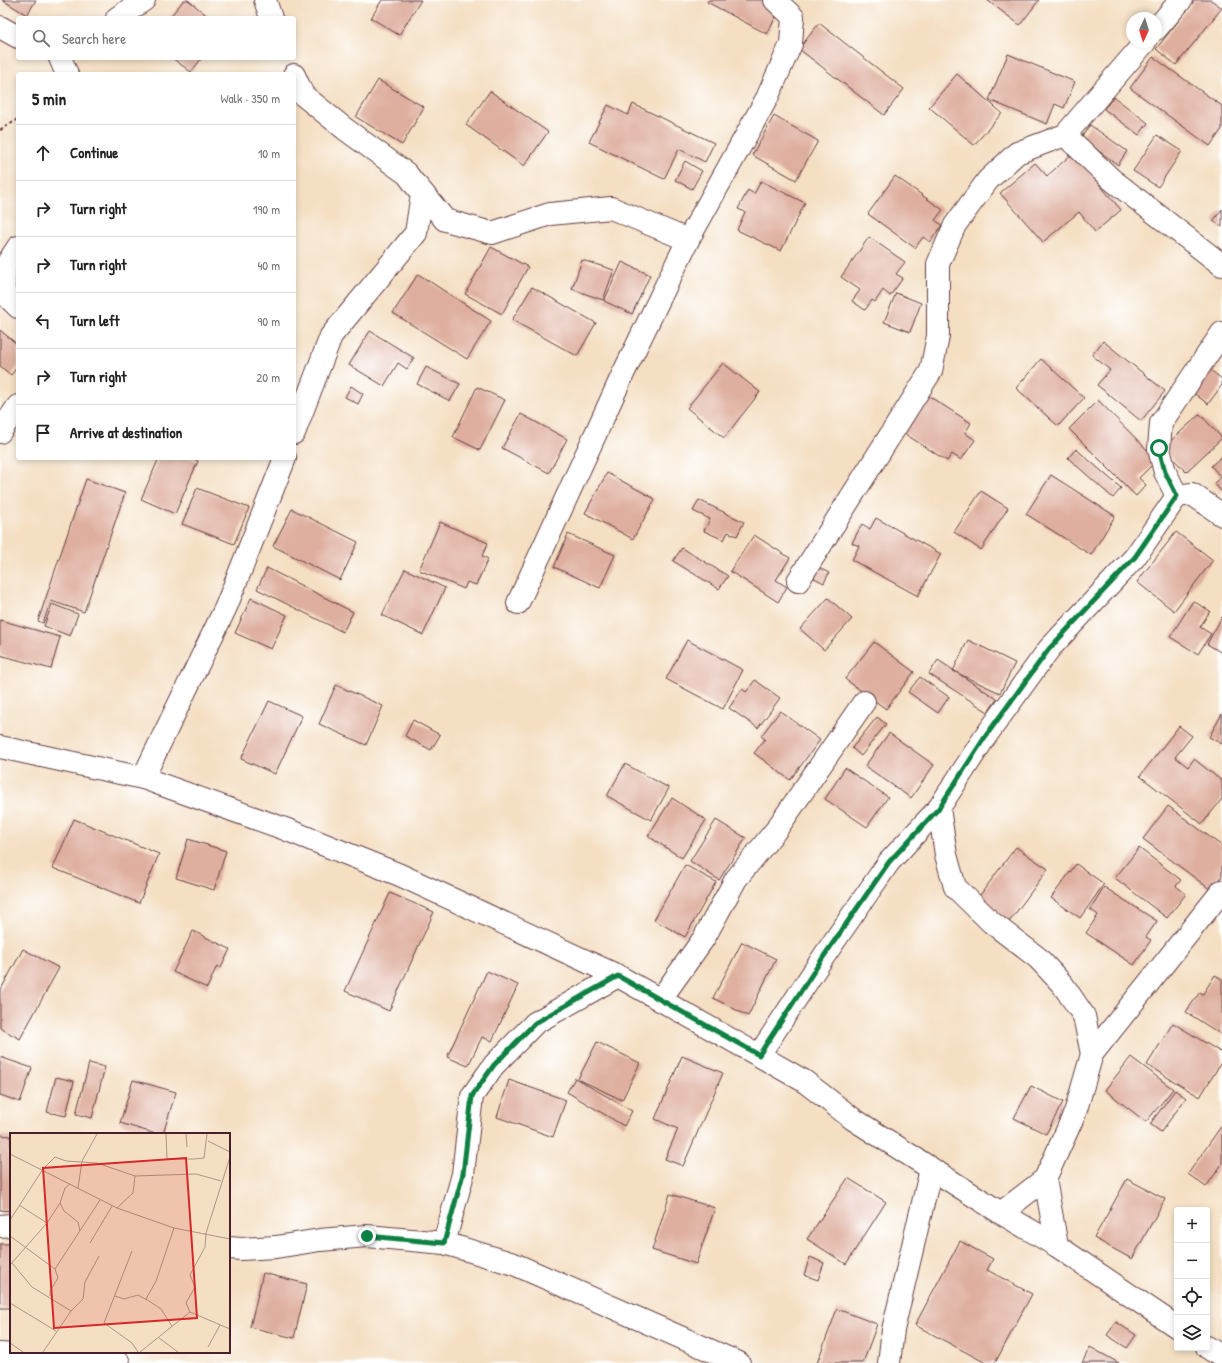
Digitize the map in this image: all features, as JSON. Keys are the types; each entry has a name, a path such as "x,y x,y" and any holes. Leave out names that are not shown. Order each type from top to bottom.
{"street":[{"path":"120,16 144,0"},
{"path":"265,0 270,16"},
{"path":"518,603 623,374 688,240 767,98 791,44 793,18 775,0"},
{"path":"1162,22 1181,0"},
{"path":"0,27 16,36"},
{"path":"798,582 930,371 938,336 938,264 955,225 988,180 1017,153 1065,135 1140,48"},
{"path":"61,60 66,72"},
{"path":"287,60 293,72"},
{"path":"296,79 303,95 345,129 407,174 445,220 492,233 550,214 611,208 688,240"},
{"path":"1065,135 1111,179 1222,265"},
{"path":"296,428 331,336 416,233 422,194 407,174"},
{"path":"16,250 5,267 4,293 16,305"},
{"path":"1177,496 1165,472 1159,448 1161,423 1222,333"},
{"path":"0,432 16,409"},
{"path":"143,778 226,606 284,460"},
{"path":"759,1055 824,956 889,862 939,808 985,737 1049,649 1135,557 1177,496 1192,494 1222,515"},
{"path":"660,1000 704,938 736,879 776,830 864,702"},
{"path":"0,747 143,778 285,828 400,875 618,976 804,1081 853,1119 1001,1213 1057,1246 1174,1325"},
{"path":"939,808 946,855 955,887 991,922 1038,958 1063,985 1084,1016 1092,1054"},
{"path":"1001,1213 1045,1180 1075,1113 1092,1054 1220,897"},
{"path":"444,1243 463,1174 472,1096 494,1065 535,1023 618,976"},
{"path":"889,1363 893,1330 931,1169"},
{"path":"1045,1180 1057,1246"},
{"path":"0,1226 10,1225"},
{"path":"230,1248 276,1247 320,1240 367,1236 444,1243 514,1264 739,1363"},
{"path":"0,1354 119,1363"}],"path":[{"path":"0,130 16,120"}],"building":[{"path":"2,0 36,0 27,15"},
{"path":"184,0 188,0 208,16 171,16"},
{"path":"382,0 421,0 399,35 371,18"},
{"path":"709,0 764,0 780,9 767,34 707,2"},
{"path":"987,0 1039,0 1020,25"},
{"path":"1195,0 1211,0 1222,8 1176,65 1156,49 1162,48 1162,41"},
{"path":"819,23 904,89 884,115 799,49"},
{"path":"1008,54 1075,82 1064,108 1055,104 1047,124 989,100"},
{"path":"1153,57 1222,106 1222,129 1210,146 1130,88"},
{"path":"175,60 200,60 191,72"},
{"path":"957,74 1002,113 974,145 929,107"},
{"path":"378,80 424,107 402,145 356,117"},
{"path":"490,91 548,132 524,166 466,125"},
{"path":"1114,97 1148,123 1139,135 1104,109"},
{"path":"633,104 714,143 705,162 679,149 664,179 589,142 608,105 628,115"},
{"path":"774,116 818,141 796,180 752,155"},
{"path":"1090,125 1127,151 1118,165 1081,138"},
{"path":"1157,135 1182,151 1158,187 1133,171"},
{"path":"1073,153 1121,210 1095,232 1079,212 1043,242 1000,193 1035,163 1047,176"},
{"path":"685,161 702,171 692,189 675,180"},
{"path":"895,176 943,210 935,220 942,225 930,242 923,237 915,248 868,214"},
{"path":"761,181 805,203 781,251 737,230 745,212 738,209 748,190 754,194"},
{"path":"1222,209 1222,227 1213,221"},
{"path":"869,237 905,262 896,274 903,278 890,296 883,290 875,302 872,300 865,310 852,301 860,290 841,277"},
{"path":"491,247 528,267 502,314 465,294"},
{"path":"582,260 614,270 603,300 572,289"},
{"path":"622,262 650,275 632,314 604,301"},
{"path":"418,274 491,321 467,359 393,313"},
{"path":"532,287 596,323 577,356 512,320"},
{"path":"896,293 921,303 910,332 884,322"},
{"path":"0,330 16,343 16,369 11,375 0,366"},
{"path":"370,331 414,358 407,369 398,363 384,386 349,365"},
{"path":"1103,341 1165,391 1141,421 1097,385 1110,370 1092,355"},
{"path":"1041,359 1084,398 1058,426 1016,388"},
{"path":"723,363 760,392 724,438 687,408"},
{"path":"426,367 460,384 450,401 417,384"},
{"path":"1209,369 1222,379 1222,385 1208,404 1192,392"},
{"path":"351,386 363,394 358,404 345,397"},
{"path":"477,387 505,400 480,450 453,437"},
{"path":"927,395 971,423 965,433 975,440 961,460 952,454 947,461 902,432"},
{"path":"1098,400 1157,460 1139,478 1146,485 1136,496 1069,429"},
{"path":"521,414 567,439 549,473 502,448"},
{"path":"1200,414 1222,438 1186,472 1163,448"},
{"path":"1076,449 1121,488 1113,498 1068,458"},
{"path":"1222,456 1222,492 1214,483 1221,477 1211,466"},
{"path":"158,460 198,461 175,514 141,499"},
{"path":"607,473 655,499 633,539 585,513"},
{"path":"1051,475 1115,516 1091,555 1026,514"},
{"path":"86,479 125,493 84,612 51,601 43,623 38,621"},
{"path":"197,488 249,508 234,544 182,524"},
{"path":"981,491 1008,508 981,550 954,532"},
{"path":"699,500 744,522 737,536 728,532 724,540 704,531 710,519 693,511"},
{"path":"292,509 358,542 340,580 273,546"},
{"path":"876,518 941,554 918,596 852,560 859,546 852,543 862,524 870,529"},
{"path":"440,522 488,543 482,556 488,559 476,585 467,582 464,589 419,570"},
{"path":"1176,532 1213,560 1174,611 1137,582"},
{"path":"568,534 615,555 600,588 554,567"},
{"path":"754,535 790,558 776,580 787,587 778,602 730,571"},
{"path":"682,548 728,576 719,589 673,561"},
{"path":"267,568 353,612 343,632 257,589"},
{"path":"819,568 829,573 824,583 814,578"},
{"path":"405,569 445,588 423,635 382,615"},
{"path":"251,598 287,615 271,649 235,633"},
{"path":"828,598 852,619 824,650 800,629"},
{"path":"1193,601 1210,611 1200,627 1211,634 1198,654 1170,637"},
{"path":"52,604 78,614 70,636 44,626"},
{"path":"1222,617 1222,653 1207,644"},
{"path":"0,620 60,637 51,669 0,655"},
{"path":"687,640 743,670 723,709 666,679"},
{"path":"968,640 1015,663 1000,693 953,671"},
{"path":"874,642 914,672 886,709 845,679"},
{"path":"938,660 997,699 988,712 929,674"},
{"path":"920,677 949,697 938,713 908,692"},
{"path":"755,680 780,698 758,728 729,708 742,689 746,692"},
{"path":"336,685 383,706 366,745 319,724"},
{"path":"269,701 302,716 275,774 241,759"},
{"path":"780,711 820,740 790,780 754,753 765,739 761,736"},
{"path":"1222,714 1222,744 1209,737"},
{"path":"877,717 886,724 861,756 852,748"},
{"path":"413,720 440,735 431,750 405,736"},
{"path":"1179,726 1192,736 1175,757 1188,767 1194,759 1222,781 1222,799 1202,824 1140,776"},
{"path":"889,733 934,765 911,798 865,766"},
{"path":"625,764 669,788 651,820 607,796"},
{"path":"845,768 888,797 867,827 825,799"},
{"path":"672,798 706,820 682,858 648,836"},
{"path":"1168,806 1222,846 1222,876 1211,890 1143,839"},
{"path":"74,819 159,854 139,903 53,868"},
{"path":"716,820 746,838 719,880 690,861"},
{"path":"188,839 226,851 214,890 176,878"},
{"path":"1016,847 1048,869 1009,922 977,899"},
{"path":"1139,848 1181,880 1176,886 1186,894 1167,918 1115,878"},
{"path":"1076,864 1104,884 1080,918 1051,898"},
{"path":"685,865 716,882 685,937 654,920"},
{"path":"1104,887 1157,921 1146,937 1151,940 1134,965 1086,933 1098,915 1090,909"},
{"path":"390,893 434,912 389,1011 345,991"},
{"path":"193,931 230,949 221,968 217,966 207,988 173,972"},
{"path":"742,942 776,959 748,1016 713,998"},
{"path":"23,949 59,968 20,1039 0,1028 0,991"},
{"path":"487,971 518,985 492,1041 482,1037 468,1066 447,1057"},
{"path":"1215,975 1222,979 1222,1035 1186,1012 1200,992 1203,994"},
{"path":"1173,1023 1222,1053 1222,1061 1200,1097 1147,1065"},
{"path":"597,1042 640,1063 622,1100 578,1079"},
{"path":"682,1056 723,1073 683,1166 665,1159 678,1129 655,1119"},
{"path":"0,1057 32,1068 20,1102 0,1095"},
{"path":"1131,1057 1173,1089 1146,1122 1105,1090"},
{"path":"89,1063 105,1067 92,1118 76,1114"},
{"path":"56,1077 74,1081 66,1116 47,1112"},
{"path":"575,1078 632,1111 624,1126 567,1092"},
{"path":"133,1080 176,1092 163,1133 153,1133 120,1123"},
{"path":"509,1080 566,1100 553,1137 497,1117"},
{"path":"1031,1086 1063,1102 1046,1134 1014,1118"},
{"path":"1175,1090 1186,1098 1161,1132 1150,1124"},
{"path":"1222,1125 1222,1164 1206,1187 1188,1174"},
{"path":"0,1135 10,1136 10,1211 0,1210"},
{"path":"848,1178 886,1202 846,1264 807,1239"},
{"path":"1127,1179 1165,1199 1132,1259 1094,1238"},
{"path":"670,1194 715,1208 696,1264 652,1250"},
{"path":"960,1241 993,1259 987,1270 1032,1294 995,1363 986,1363 915,1325"},
{"path":"0,1244 10,1244 10,1308 0,1308"},
{"path":"810,1257 824,1263 818,1280 804,1275"},
{"path":"263,1273 307,1284 294,1338 250,1327"},
{"path":"837,1309 877,1324 863,1363 817,1363"},
{"path":"1116,1322 1136,1335 1127,1348 1107,1335"},
{"path":"1090,1347 1119,1363 1082,1363"}],"route":[{"path":"367,1236 444,1243 463,1174 472,1096 494,1065 535,1023 618,976 759,1055 824,956 889,862 939,808 985,737 1049,649 1135,557 1177,496 1165,472 1159,448"}]}
